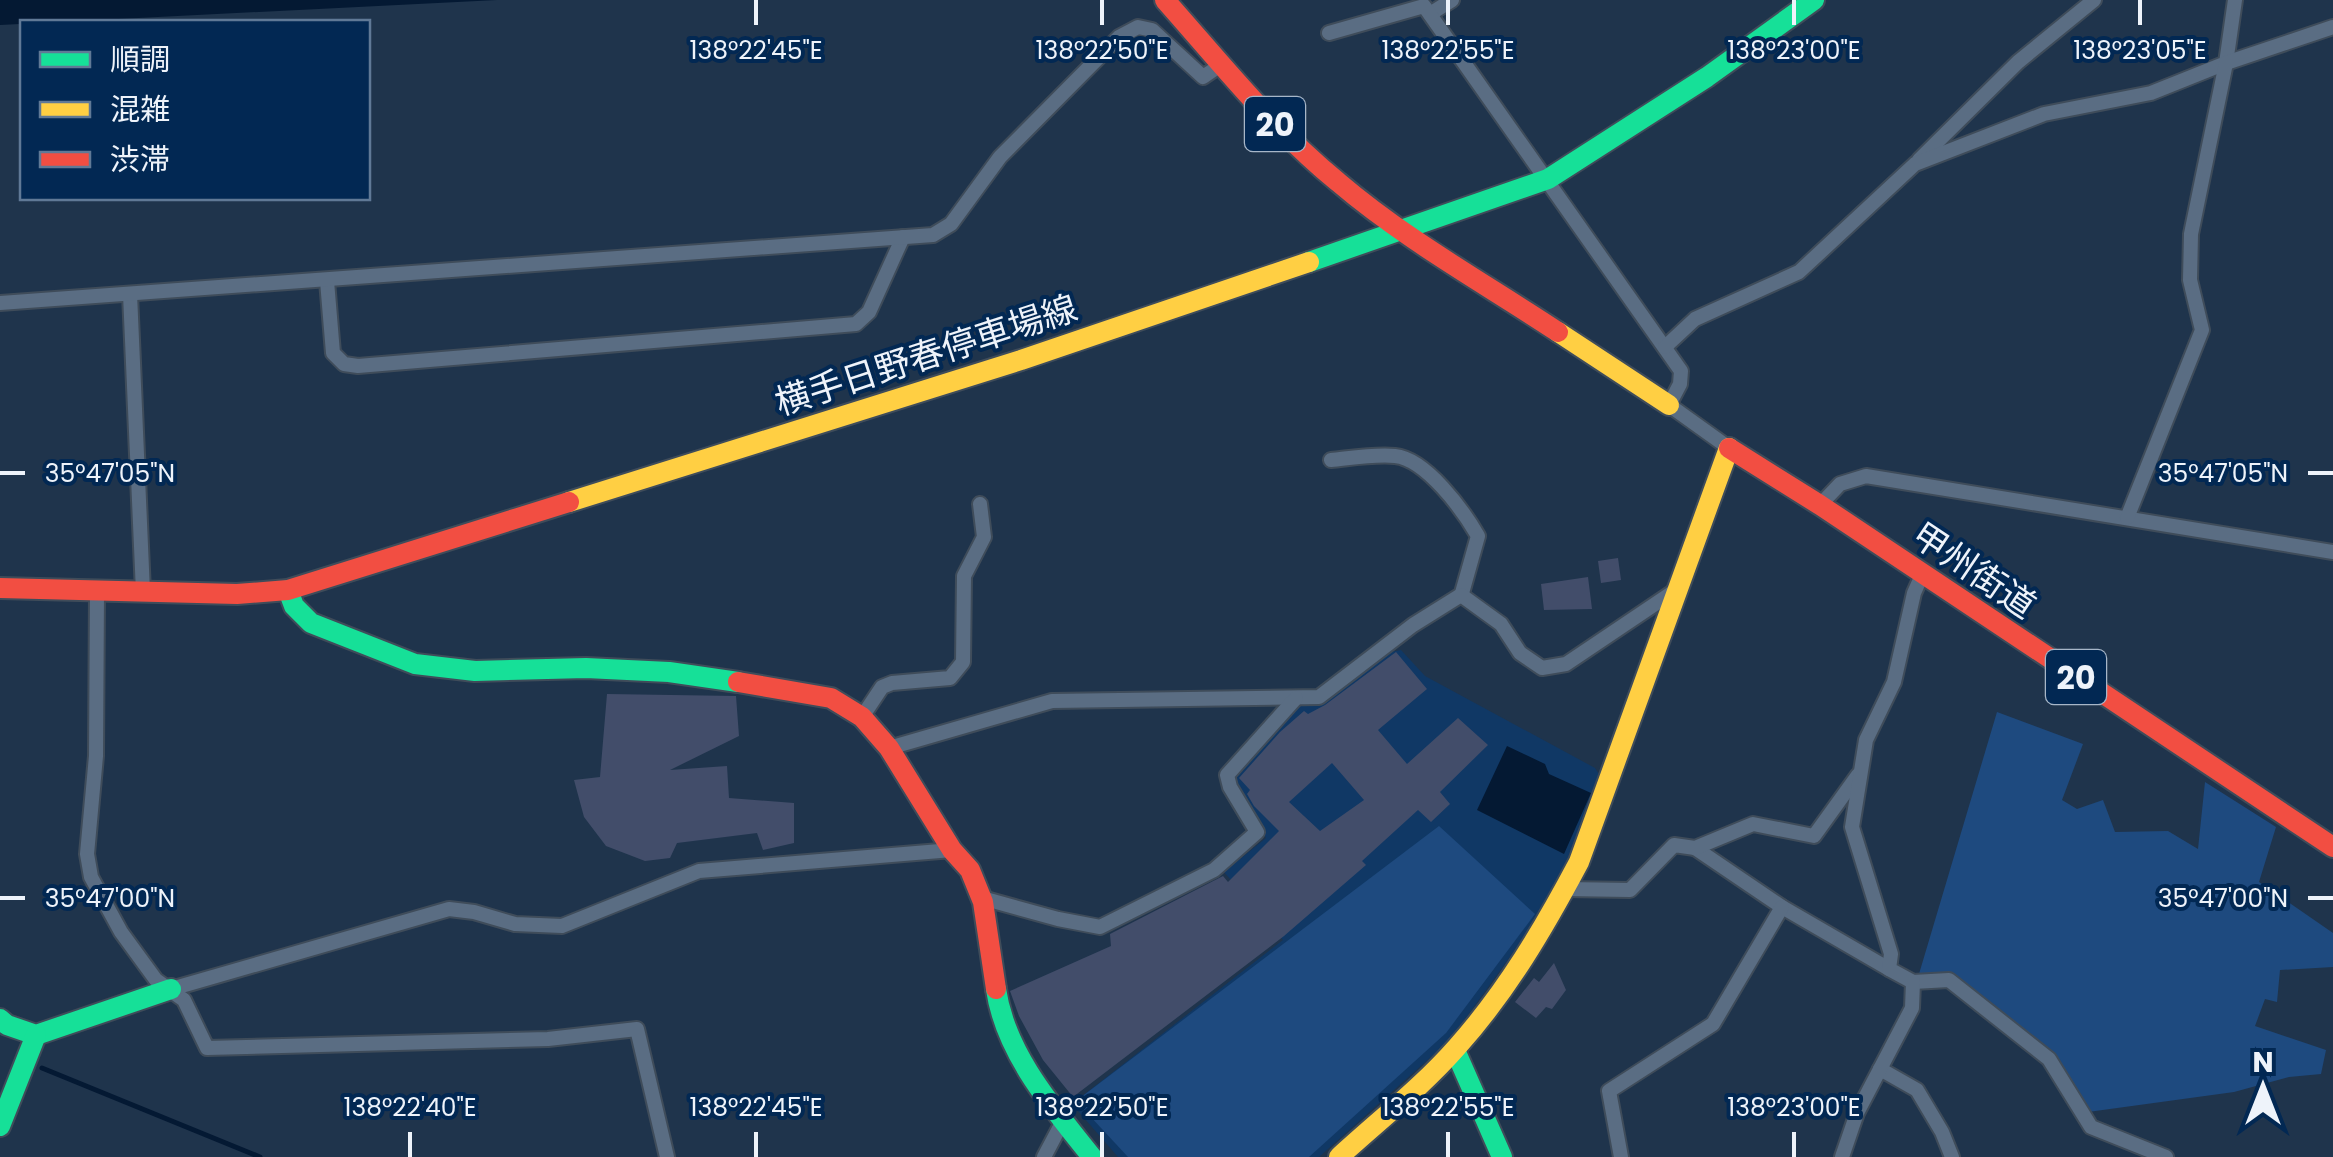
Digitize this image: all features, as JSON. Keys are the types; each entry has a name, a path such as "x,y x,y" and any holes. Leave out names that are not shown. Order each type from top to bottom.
{"main road":[{"name":"20","path":"1165,0 1277,126 1336,181 1400,232 1669,406"},
{"name":"横手日野春停車場線","path":"0,588 237,594 288,590 1021,360 1548,179 1707,76 1814,0"},
{"path":"1339,1157 1455,1050 1504,990 1565,889 1728,448"},
{"name":"甲州街道","path":"1728,448 1820,504 2333,847"},
{"path":"288,590 294,606 311,623 415,664 475,671 586,668 669,672 831,698 862,717 889,748 952,850 970,870 982,898 999,1010 1039,1092 1092,1157"},
{"path":"0,1019 36,1035 171,989"},
{"path":"0,1126 36,1035"},
{"path":"1455,1050 1502,1157"}],"street":[{"path":"1430,14 1452,0"},
{"path":"1665,347 1695,319 1799,272 2018,62 2094,0"},
{"path":"2127,518 2202,330 2190,280 2191,234 2235,0"},
{"path":"1329,32 1424,6 1681,371 1680,384 1669,406 1728,448"},
{"path":"1914,164 2044,114 2152,94 2333,27"},
{"path":"0,303 933,235 951,224 1000,157 1119,37 1138,28 1152,30 1203,77 1222,64"},
{"path":"327,281 333,353 344,364 377,365 856,324 869,312 904,237"},
{"path":"130,294 143,592"},
{"path":"1331,460 1396,456 1416,464 1464,511 1478,536 1462,593"},
{"path":"1820,504 1840,484 1866,476 2333,552"},
{"path":"862,717 882,687 950,678 963,662 964,576 984,537 980,504"},
{"path":"1889,969 1891,954 1852,827 1866,740 1894,682 1914,592 1922,575"},
{"path":"889,748 1052,702 1319,698 1413,625 1461,595 1502,624 1520,654 1542,668 1566,664 1678,588"},
{"path":"97,591 96,756 87,854 91,878 121,932 156,980 184,1000 207,1048 548,1039 638,1029 667,1157"},
{"path":"982,898 1100,927 1214,870 1257,832 1227,775 1296,698"},
{"path":"1696,848 1753,824 1814,836 1859,774"},
{"path":"1565,889 1630,890 1674,845 1696,848 1782,908 1913,982 1949,980 2048,1059 2092,1127 2166,1157"},
{"path":"171,989 449,909 514,924 562,926 699,871 952,850"},
{"path":"1621,1157 1609,1092 1713,1024 1782,908"},
{"path":"1842,1157 1857,1112 1912,1008 1913,982"},
{"path":"1880,1069 1916,1090 1942,1132 1952,1157"},
{"path":"1044,1157 1063,1121"}],"shaded area":[{"path":"0,0 497,0 99,20 20,20 20,24 0,25"},
{"path":"1401,650 1425,676 1595,768 1599,774 1572,857 1541,914 1450,1040 1319,1157 1118,1157 1072,1104 1283,940 1224,872 1266,838 1232,783 1232,774 1296,703 1316,704 1391,652"},
{"path":"1997,712 2083,744 2062,800 2077,809 2103,800 2115,832 2168,831 2198,849 2205,782 2276,827 2259,882 2333,933 2333,967 2280,970 2277,1002 2265,999 2255,1026 2326,1050 2321,1074 2289,1077 2234,1092 2088,1112 2055,1056 1950,974 1919,974"},
{"path":"1507,746 1545,764 1549,774 1591,793 1564,854 1477,810"},
{"path":"1439,826 1535,914 1446,1033 1309,1157 1128,1157 1076,1101"}],"building":[{"path":"1618,558 1621,580 1601,583 1598,561"},
{"path":"1588,577 1592,609 1544,610 1541,584"},
{"path":"1396,652 1427,689 1378,730 1407,764 1458,718 1488,745 1440,792 1450,804 1431,822 1418,810 1362,861 1366,865 1284,936 1073,1097 1043,1060 1010,991 1111,946 1110,934 1223,876 1228,882 1279,831 1254,806 1247,794 1250,790 1239,778 1304,711 1308,714","holes":["1332,763 1364,800 1320,831 1289,802"]},
{"path":"607,694 736,696 739,736 670,770 727,766 729,798 794,803 794,843 763,850 757,833 677,843 670,858 645,861 606,846 584,817 574,780 600,777"},
{"path":"1554,963 1566,990 1552,1009 1546,1007 1536,1018 1515,1002 1534,978 1539,982"}],"waterway":[{"path":"42,1068 260,1157"}],"traffic: fast":[{"path":"1309,262 1548,179 1707,77 1814,0"},
{"path":"288,590 294,606 311,623 415,664 475,671 586,668 669,672 738,682"},
{"path":"0,1019 36,1035 171,989"},
{"path":"996,989 1001,1013 1020,1057 1092,1157"},
{"path":"0,1126 36,1035"},
{"path":"1455,1050 1502,1157"}],"traffic: slow":[{"path":"569,502 1021,360 1309,262"},
{"path":"1558,332 1669,405"},
{"path":"1339,1157 1429,1076 1475,1026 1524,958 1566,887 1579,862 1729,448"}],"traffic: jam":[{"path":"1165,0 1314,162 1418,242 1558,332"},
{"path":"1729,448 2333,847"},
{"path":"0,588 237,594 288,590 569,502"},
{"path":"738,682 831,698 862,717 889,748 952,850 970,870 983,902 996,989"}]}
